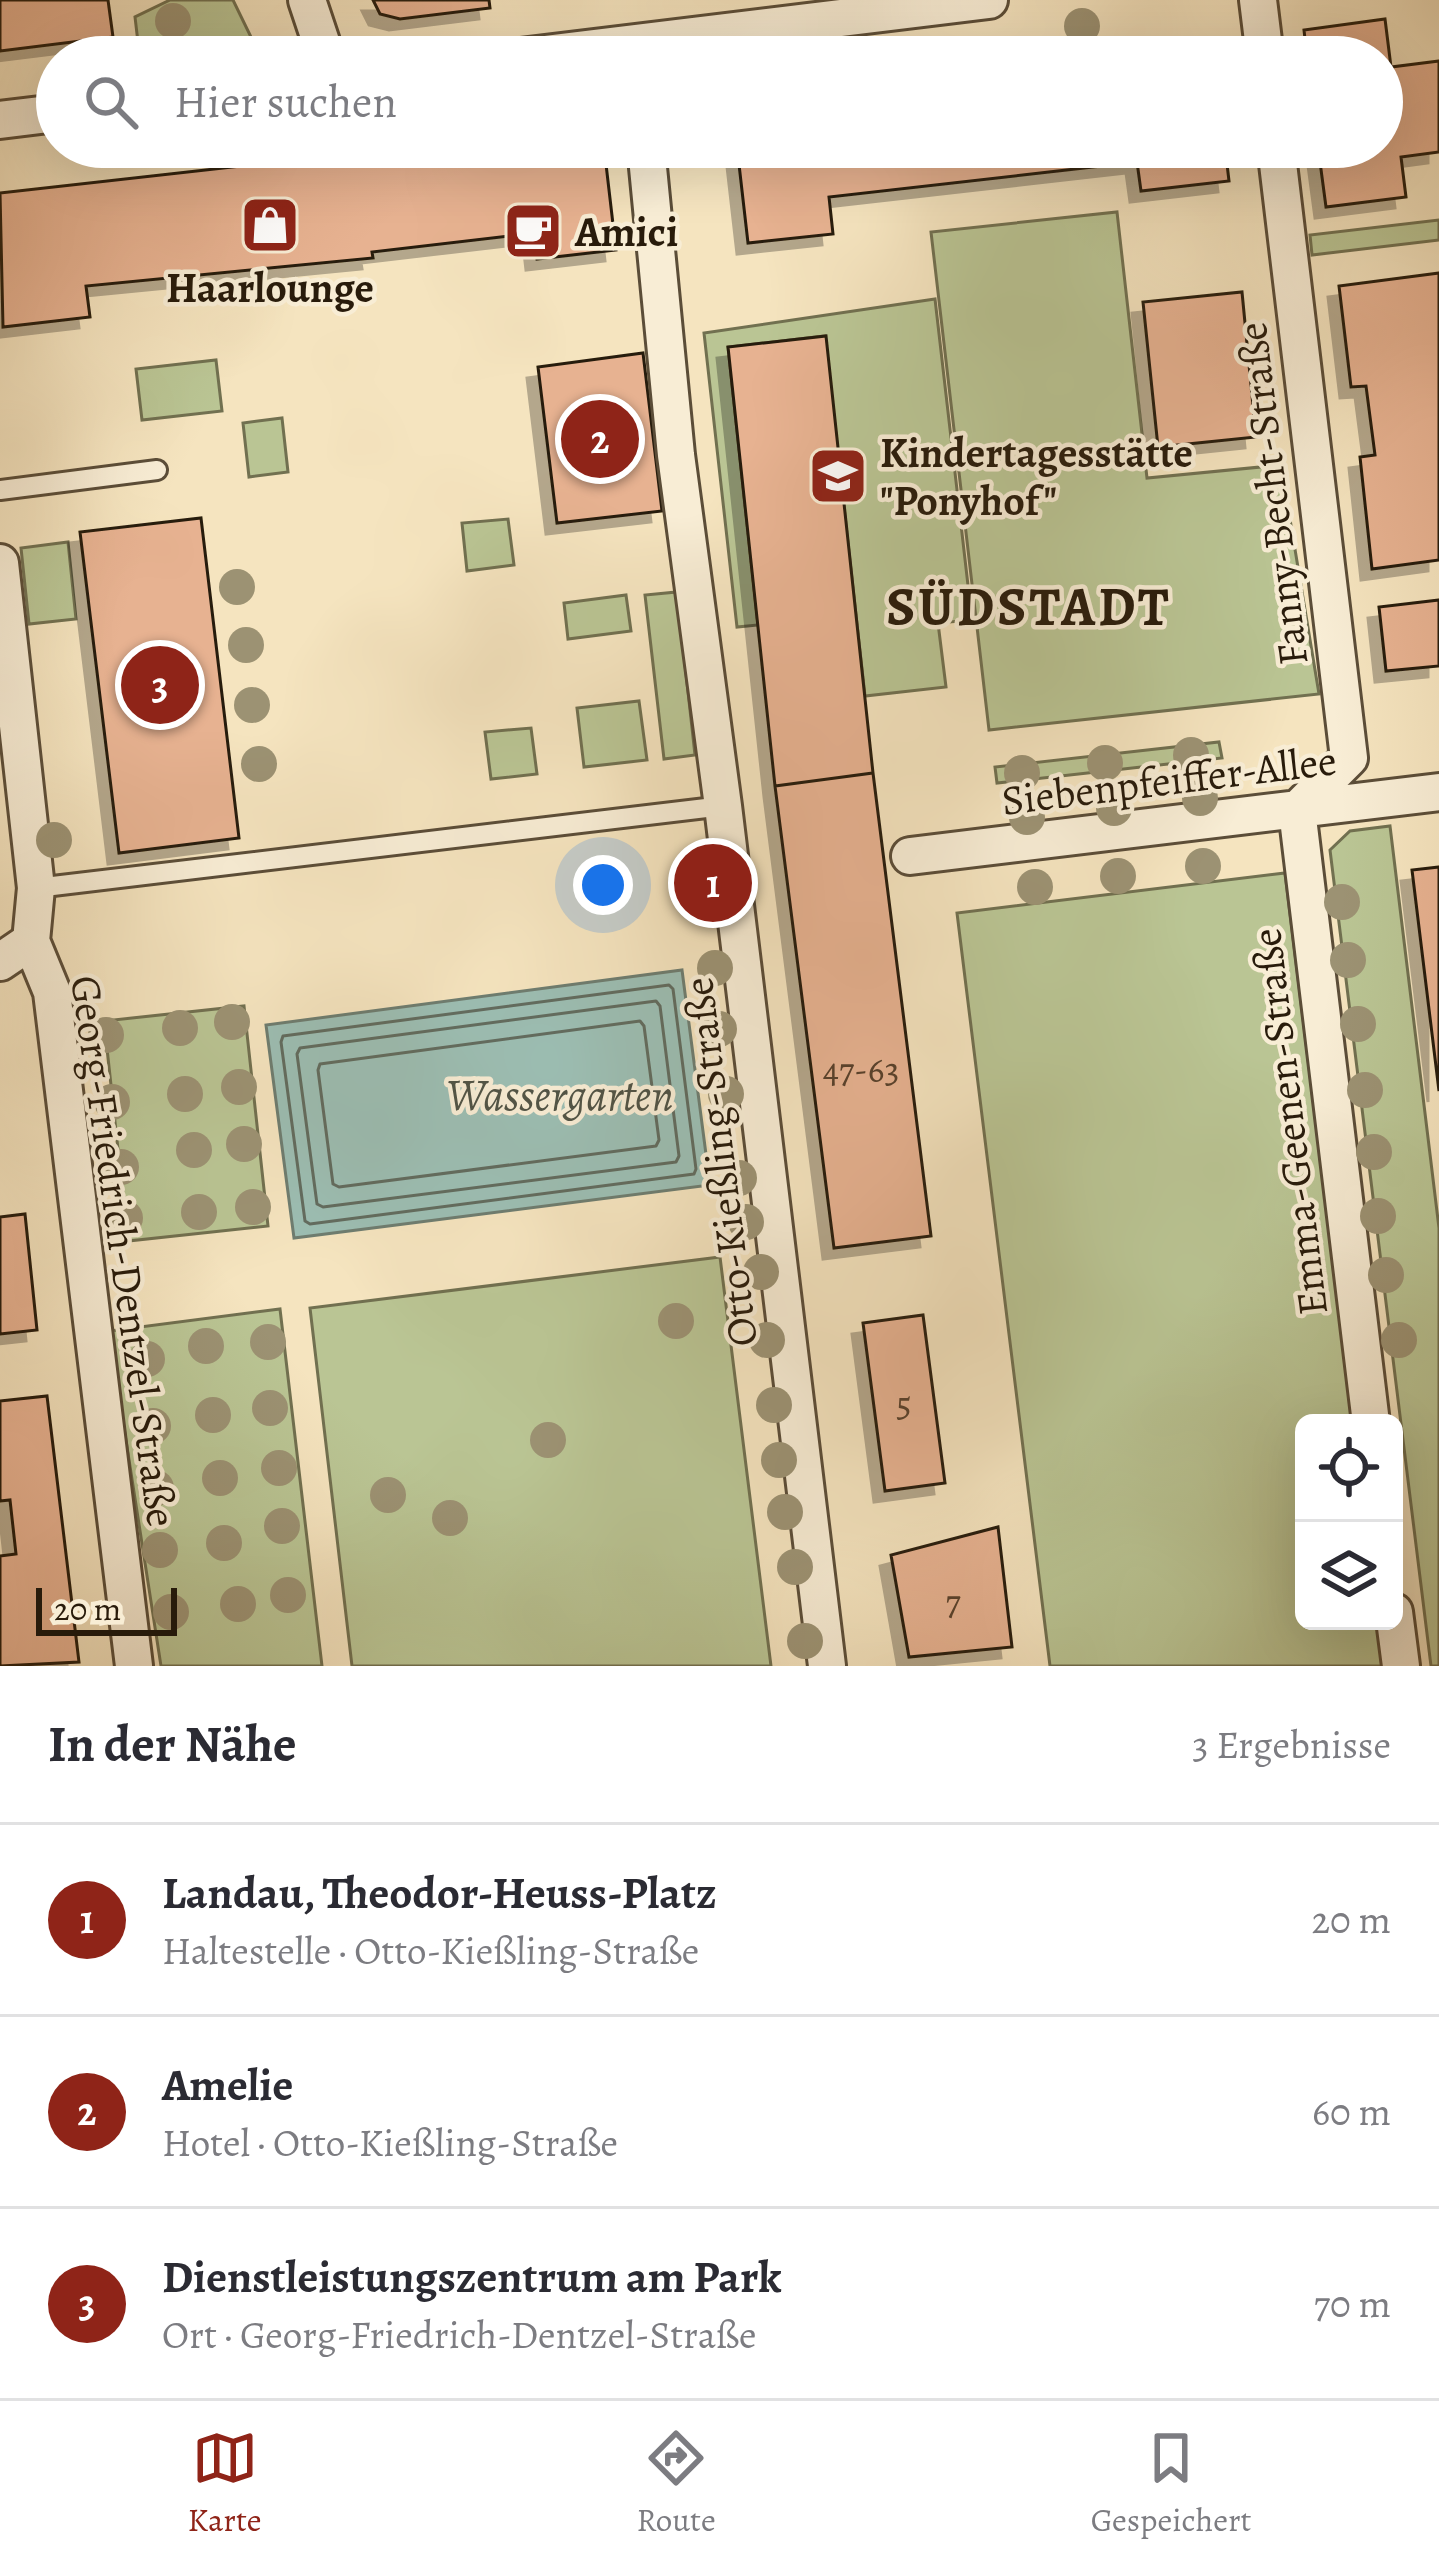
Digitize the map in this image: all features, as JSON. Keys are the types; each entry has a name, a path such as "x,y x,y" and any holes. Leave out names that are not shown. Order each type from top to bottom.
{"street":[{"path":"307,0 319,36"},
{"path":"668,36 705,17 989,0"},
{"path":"1258,0 1262,36"},
{"path":"0,120 36,116"},
{"name":"Otto-Kießling-Straße","path":"648,168 676,455 724,806 826,1666"},
{"name":"Fanny-Becht-Straße","path":"1278,168 1348,758 1297,810"},
{"name":"Georg-Friedrich-Dentzel-Straße","path":"0,563 35,887 31,940 52,992 134,1666"},
{"name":"Siebenpfeiffer-Allee","path":"910,856 1439,792"},
{"name":"Emma-Geenen-Straße","path":"1297,810 1370,1414"},
{"path":"0,962 31,940"},
{"path":"1396,1630 1400,1666"}],"lane":[{"path":"0,490 157,470"},
{"path":"35,887 724,806"}],"green space":[{"path":"170,0 233,0 251,36 137,36 135,17"},
{"path":"1117,212 1147,478 1281,465 1319,694 989,730 931,232"},
{"path":"1439,220 1439,240 1312,255 1310,235"},
{"path":"935,299 972,620 938,623 946,687 865,696 825,336 728,347 758,625 737,627 704,333"},
{"path":"216,360 222,411 142,420 136,369"},
{"path":"282,418 288,472 249,477 243,423"},
{"path":"508,519 514,565 467,571 462,523"},
{"path":"68,542 76,619 29,624 21,548"},
{"path":"677,592 695,755 664,759 645,595"},
{"path":"626,595 631,631 568,639 564,603"},
{"path":"639,701 647,760 584,767 577,708"},
{"path":"531,728 537,774 491,779 485,732"},
{"path":"1219,742 1222,758 997,783 995,767"},
{"path":"1390,826 1439,1228 1439,1666 1431,1666 1330,850 1350,831"},
{"path":"1285,873 1352,1414 1295,1414 1295,1630 1378,1630 1382,1666 1050,1666 957,913"},
{"path":"244,1006 268,1226 128,1241 104,1021"},
{"path":"720,1257 771,1666 352,1666 310,1308"},
{"path":"280,1309 322,1666 161,1666 109,1331"}],"water":[{"name":"Wassergarten","path":"682,970 710,1185 294,1238 266,1025"}],"building":[{"path":"0,0 108,0 113,36 36,36 36,47 0,51"},
{"path":"373,0 489,0 490,8 400,19 380,14"},
{"path":"1385,19 1387,36 1305,36 1304,30"},
{"path":"1439,61 1439,152 1403,157 1403,66"},
{"path":"224,168 606,168 616,250 537,259 534,233 372,252 373,258 86,286 90,317 3,327 0,193"},
{"path":"739,168 1084,168 829,197 833,234 748,243"},
{"path":"1138,168 1227,168 1229,181 1141,191"},
{"path":"1321,168 1402,168 1406,197 1326,207"},
{"path":"1439,273 1439,560 1372,569 1360,457 1375,455 1366,386 1351,387 1339,286"},
{"path":"1242,292 1256,437 1158,447 1143,302"},
{"path":"826,336 873,773 775,786 728,347"},
{"path":"643,353 662,511 557,523 538,367"},
{"path":"201,518 239,838 119,853 80,532"},
{"path":"1439,600 1439,666 1386,671 1379,607"},
{"path":"873,773 931,1236 834,1248 775,786"},
{"path":"1439,867 1439,1091 1412,870"},
{"path":"25,1214 37,1330 0,1334 0,1217"},
{"path":"923,1315 945,1483 885,1491 863,1323"},
{"path":"47,1396 79,1662 0,1666 0,1556 16,1554 10,1500 0,1501 0,1401"},
{"path":"998,1527 1012,1647 909,1657 891,1555"}],"place":[{"name":"Haarlounge","path":"270,225"},
{"name":"Amici","path":"533,231"},
{"name":"Amelie","path":"600,439"},
{"name":"Kindertagesstätte \"Ponyhof\"","path":"838,476"},
{"name":"Dienstleistungszentrum am Park","path":"160,685"},
{"name":"Landau, Theodor-Heuss-Platz","path":"713,883"}],"district":[{"name":"SÜDSTADT","path":"1029,607"}]}
